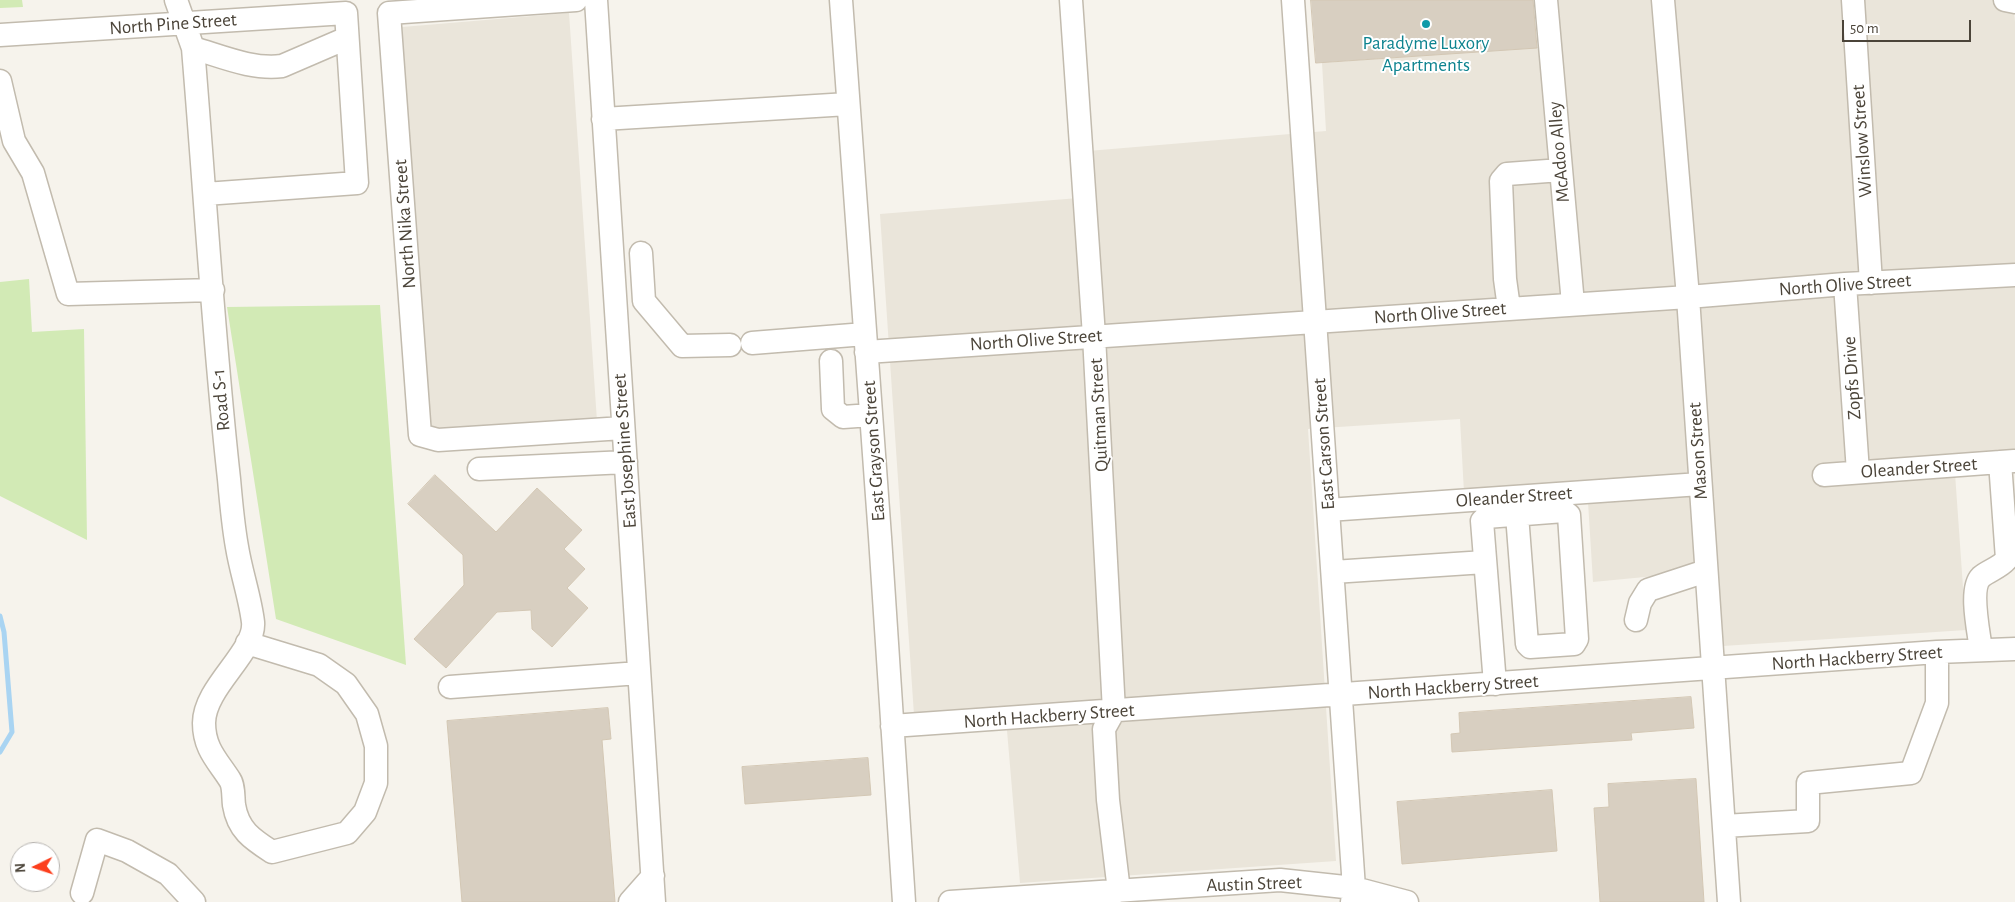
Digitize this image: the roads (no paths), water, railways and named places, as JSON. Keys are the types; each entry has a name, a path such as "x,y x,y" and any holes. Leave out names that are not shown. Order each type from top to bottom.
{"street":[{"name":"Road S-1","path":"176,0 193,48 219,381 230,490 237,547 253,624 247,643 212,695 204,724 212,754 231,782 236,814 248,838 272,852 347,833 365,812 376,783 376,746 367,714 346,684 319,665 247,643"},
{"name":"North Nika Street","path":"576,0 389,13 420,435 438,440 624,428"},
{"name":"East Josephine Street","path":"596,0 626,462 641,557 640,673 654,902"},
{"name":"East Grayson Street","path":"841,0 904,902"},
{"name":"Quitman Street","path":"1071,0 1094,336 1114,711"},
{"name":"East Carson Street","path":"1293,0 1333,572 1353,895"},
{"name":"McAdoo Alley","path":"1546,0 1573,304"},
{"name":"Mason Street","path":"1663,0 1688,297 1729,902"},
{"name":"Winslow Street","path":"1853,0 1871,283"},
{"path":"2005,0 2015,2"},
{"name":"North Pine Street","path":"0,34 184,23 272,9 346,13 348,38"},
{"path":"193,48 257,66 272,67 282,66 348,38 357,183 205,194"},
{"path":"0,81 14,141 33,173 68,294 213,290"},
{"path":"603,119 848,104"},
{"path":"1509,308 1505,279 1501,181 1507,174 1561,170"},
{"path":"614,276 642,275 641,253"},
{"name":"North Olive Street","path":"642,275 644,301 682,346 1094,336 1688,297 1845,284 2015,275"},
{"name":"Zopfs Drive","path":"1845,284 1858,472"},
{"path":"831,361 833,409 843,416 871,415"},
{"path":"479,469 626,462"},
{"path":"1981,650 1975,595 1976,586 1981,578 2003,564 2007,559 2007,462"},
{"name":"Oleander Street","path":"1824,475 2007,462"},
{"name":"Oleander Street","path":"1328,510 1700,484"},
{"path":"1494,684 1482,522 1486,517 1517,515 1564,512 1569,515 1577,639 1574,644 1530,647 1527,644 1517,515"},
{"path":"1333,572 1485,562"},
{"path":"1636,620 1640,604 1648,590 1706,571"},
{"path":"1554,645 1556,680"},
{"name":"North Hackberry Street","path":"892,726 1713,670 1937,652 2015,649"},
{"path":"1724,826 1808,821 1808,783 1911,773 1937,703 1937,652"},
{"path":"450,687 640,673"},
{"path":"1114,711 1104,729 1108,800 1119,891"},
{"path":"82,893 97,840 127,851 168,874 194,902"},
{"path":"630,902 653,876"},
{"name":"Austin Street","path":"950,902 1280,880 1353,895 1407,902"}],"waterway":[{"path":"0,616 4,632 12,732 0,752"}],"place":[{"name":"Paradyme Luxory Apartments","path":"1426,24"}]}
